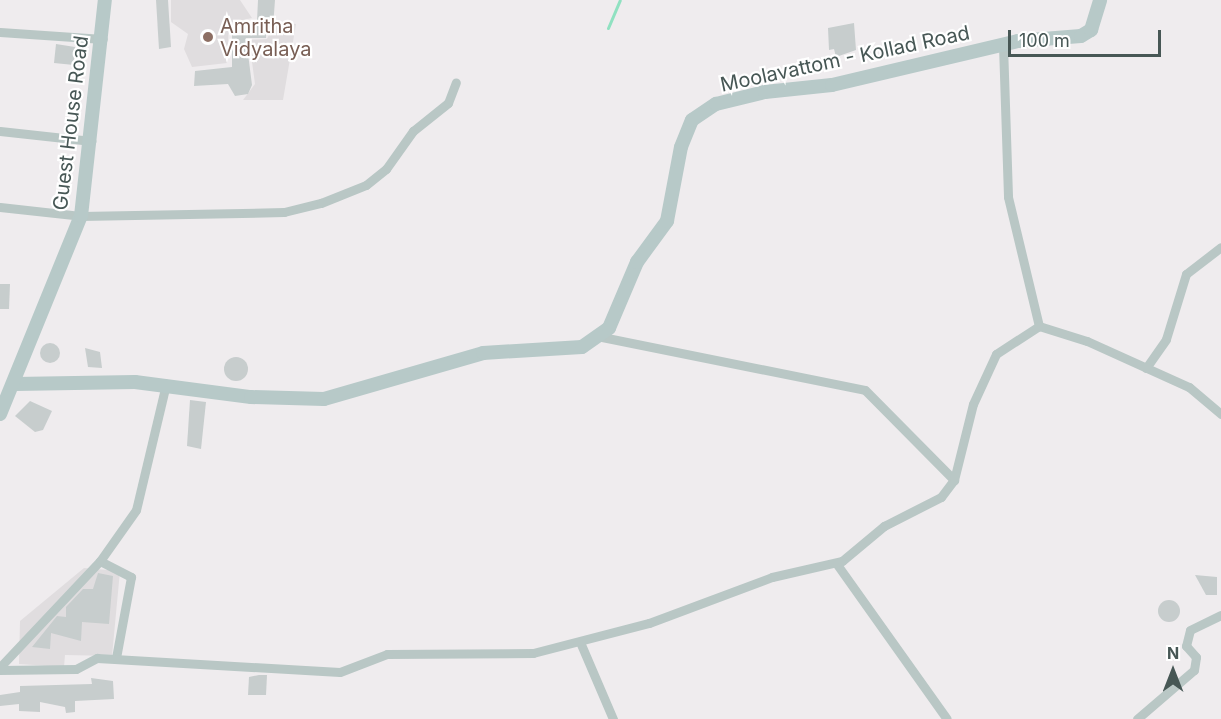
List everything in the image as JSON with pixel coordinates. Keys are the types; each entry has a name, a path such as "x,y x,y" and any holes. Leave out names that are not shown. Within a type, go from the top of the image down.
{"main road":[{"name":"Guest House Road","path":"0,414 15,384 81,216 103,39 105,0"},
{"name":"Moolavattom - Kollad Road","path":"15,384 166,384 251,397 324,399 483,353 582,347 609,328 637,262 667,222 681,147 692,120 716,104 765,92 832,85 1003,45 1081,36 1091,30 1100,0"}],"street":[{"path":"0,32 103,39"},
{"path":"1003,45 1008,197 1039,327"},
{"path":"0,207 81,216 284,212 321,204 366,185 386,169 413,131 448,103 456,82"},
{"path":"0,131 91,141"},
{"path":"1146,368 1166,339 1186,274 1221,247"},
{"path":"1039,327 1189,387 1221,414"},
{"path":"0,668 75,669 91,658 116,658 340,672 387,654 517,655 580,642 649,623 772,577 836,563 884,526 941,497 954,480 973,404 996,354 1039,327"},
{"path":"597,336 865,390 954,480"},
{"path":"0,668 100,561 136,510 166,384"},
{"path":"100,561 131,577 116,658"},
{"path":"836,563 947,719"},
{"path":"1137,719 1194,670 1196,657 1186,646 1190,630 1221,615"},
{"path":"580,642 613,719"}],"shaded area":[{"name":"Amritha Vidyalaya","path":"171,0 240,0 252,18 229,23 227,63 192,67 184,49 188,34 171,22"},
{"path":"275,22 296,24 283,100 243,100 255,84 249,40 267,39"},
{"path":"84,568 120,571 112,656 65,655 64,667 19,664 20,621"}],"building":[{"path":"156,0 168,0 171,47 159,49"},
{"path":"258,0 275,0 273,27 266,27 266,38 246,38 252,85 248,94 235,96 228,84 194,86 195,71 232,67 232,26 257,21"},
{"path":"854,23 856,50 836,57 834,49 829,50 828,28"},
{"path":"56,44 75,47 74,65 54,63"},
{"path":"0,284 10,284 9,309 0,309"},
{"path":"50,343 57,346 60,353 57,360 50,363 43,360 40,353 43,346"},
{"path":"85,348 100,352 102,368 88,367"},
{"path":"236,357 244,361 248,369 244,377 236,381 228,377 224,369 228,361"},
{"path":"190,400 206,402 201,449 187,446"},
{"path":"30,401 52,411 43,430 35,432 15,416"},
{"path":"98,573 113,576 109,624 82,622 81,641 51,633 50,649 32,647 57,616 66,617 66,607 83,589 93,589"},
{"path":"1195,575 1217,577 1217,595 1206,595"},
{"path":"1169,600 1177,603 1180,611 1177,619 1169,622 1161,619 1158,611 1161,603"},
{"path":"267,675 266,695 248,695 249,677"},
{"path":"91,678 113,681 114,699 75,701 75,712 66,713 65,707 40,702 40,712 19,711 19,704 0,706 0,695 20,692 20,686 92,684"}],"waterway":[{"path":"608,28 620,0"}],"place":[{"name":"Amritha Vidyalaya","path":"208,37"}]}
